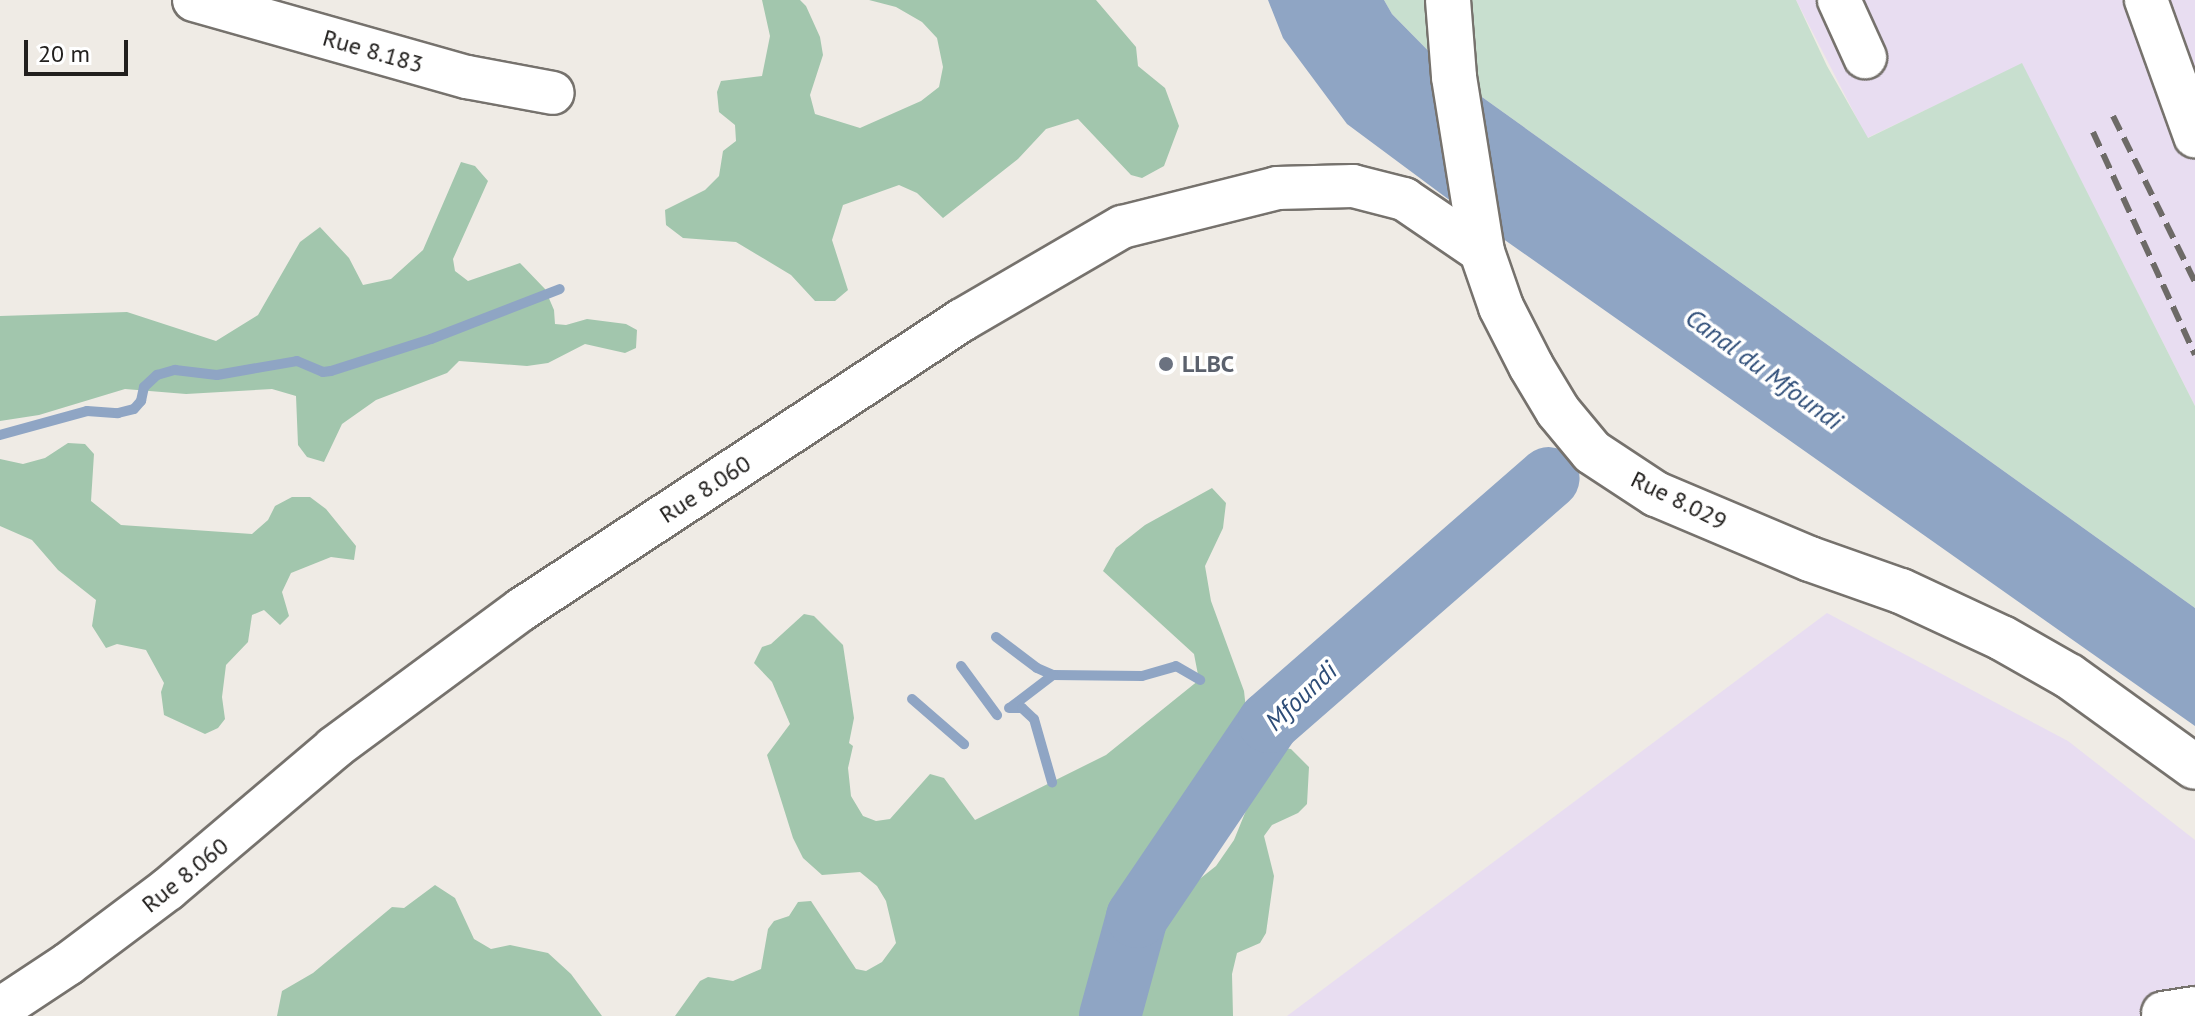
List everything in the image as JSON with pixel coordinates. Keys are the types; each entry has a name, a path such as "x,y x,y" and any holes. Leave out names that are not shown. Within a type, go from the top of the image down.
{"main road":[{"name":"Rue 8.029","path":"1448,0 1454,77 1479,236 1501,307 1558,411 1592,452 1656,494 1810,559 1901,591 2002,638 2069,676 2195,767"}],"street":[{"name":"Rue 8.183","path":"194,0 467,77 553,93"},
{"path":"1839,0 1865,57"},
{"path":"2146,0 2195,136"},
{"name":"Rue 8.060","path":"0,1009 68,964 168,889 334,748 522,609 962,320 1122,227 1277,188 1353,186 1404,199 1479,236"}],"shaded area":[{"path":"1796,0 2195,0 2195,406 2022,64 1867,138"},
{"path":"1827,613 2068,741 2195,840 2195,1016 1287,1016"}],"green space":[{"path":"762,0 800,0 806,6 820,37 823,55 810,95 815,114 860,128 921,101 939,87 943,67 937,38 922,22 896,7 869,0 1096,0 1136,47 1138,66 1165,88 1179,126 1164,166 1142,178 1131,175 1078,119 1046,129 1018,159 943,218 917,193 899,185 843,205 832,240 848,290 835,301 815,301 791,275 736,242 683,238 666,225 665,210 705,190 719,176 723,151 736,141 735,125 719,112 717,92 721,81 762,76 770,36"},
{"path":"1384,0 1796,0 1827,66 1868,138 2022,63 2195,406 2195,608 1454,77 1392,14"},
{"path":"461,162 475,166 488,181 453,259 455,271 468,281 520,263 545,289 554,310 555,324 566,325 587,319 626,324 637,330 636,348 625,353 585,344 548,363 527,366 459,361 447,373 376,400 342,424 324,462 307,457 298,445 296,396 272,389 186,394 125,389 39,415 0,421 0,316 127,312 216,341 258,315 300,242 320,227 349,258 363,285 391,279 423,250"},
{"path":"68,443 85,444 94,454 91,501 121,525 252,534 268,520 275,506 292,497 310,497 326,509 356,546 354,560 331,557 291,573 282,592 289,616 280,625 264,610 252,615 248,642 226,665 222,697 225,719 218,728 205,734 164,715 161,692 164,683 146,650 117,644 106,648 92,626 96,600 58,570 32,540 0,526 0,459 23,464 45,458"},
{"path":"1212,488 1226,503 1223,528 1205,566 1211,601 1244,691 1246,709 1196,829 1174,854 1149,867 1129,890 1110,949 1099,963 1093,1004 1087,1016 675,1016 700,981 708,977 733,981 761,969 768,929 774,921 789,916 798,902 811,901 856,969 866,971 882,962 896,943 886,901 877,886 860,872 822,875 803,858 793,838 767,755 790,724 772,682 754,663 762,647 771,644 804,614 814,616 843,645 854,718 848,768 851,796 863,816 876,821 890,819 930,774 944,778 975,820 1106,755 1199,680 1194,654 1103,571 1116,548 1145,525"},
{"path":"1284,748 1291,749 1309,767 1307,804 1298,813 1272,825 1264,836 1274,876 1266,933 1260,943 1237,953 1232,974 1233,1016 1140,1016 1161,914 1173,900 1216,866 1234,840 1267,759"},
{"path":"435,885 455,898 474,939 491,949 510,945 548,953 571,974 602,1016 277,1016 282,991 313,973 392,907 404,908"}],"water":[{"name":"Canal du Mfoundi","path":"1268,0 1384,0 1392,14 1454,77 2195,608 2195,726 1475,219 1347,124 1283,38"}],"waterway":[{"path":"0,435 87,411 118,413 134,409 141,401 144,387 157,375 175,370 217,375 297,361 323,372 331,371 431,339 560,289"},
{"name":"Mfoundi","path":"1110,1016 1137,917 1269,722 1549,478"},
{"path":"996,637 1037,668 1053,675 1142,676 1176,666 1200,680"},
{"path":"961,666 997,715"},
{"path":"1011,707 1053,675"},
{"path":"912,699 964,744"},
{"path":"1009,708 1022,708 1034,719 1052,782"}],"railway":[{"path":"2113,116 2195,282"},
{"path":"2093,132 2195,355"}],"place":[{"name":"LLBC","path":"1166,364"}]}
